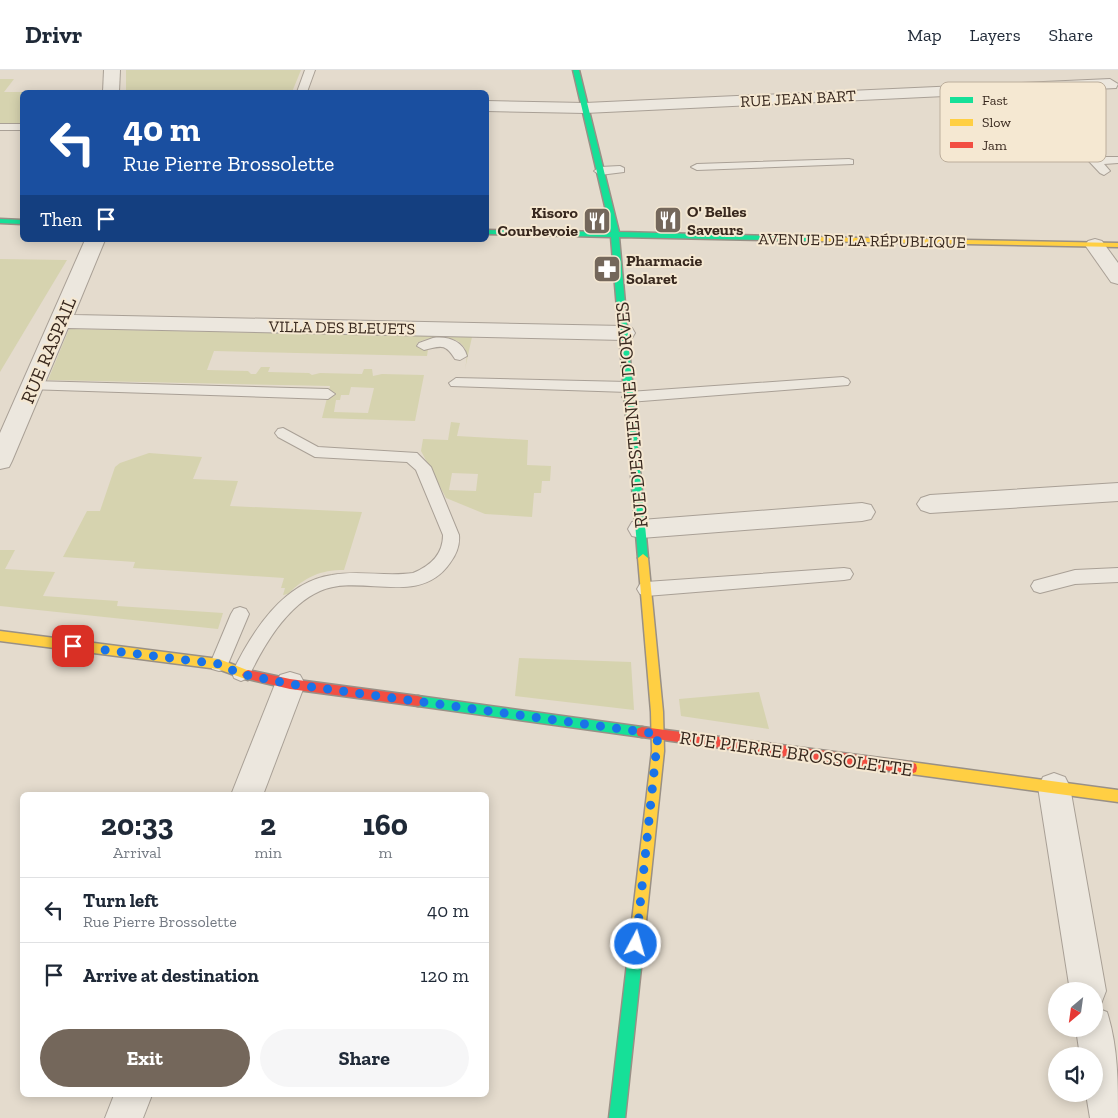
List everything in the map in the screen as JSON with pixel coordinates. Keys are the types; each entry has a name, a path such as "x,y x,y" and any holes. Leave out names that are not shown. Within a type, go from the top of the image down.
{"street":[{"path":"111,90 112,70"},
{"name":"RUE D'ESTIENNE D'ORVES","path":"576,70 616,234 658,734 617,1118"},
{"path":"1089,70 1114,87"},
{"name":"RUE JEAN BART","path":"489,106 585,108 940,94"},
{"path":"0,221 20,222"},
{"name":"AVENUE DE LA RÉPUBLIQUE","path":"489,232 1118,245"},
{"name":"RUE RASPAIL","path":"0,461 94,242"},
{"path":"1095,245 1118,278"},
{"name":"VILLA DES BLEUETS","path":"60,321 624,334"},
{"path":"930,504 1118,492"},
{"path":"641,530 862,512"},
{"name":"RUE PIERRE BROSSOLETTE","path":"0,636 219,664 241,674 290,684 1118,796"},
{"path":"249,792 290,684"},
{"path":"1054,788 1086,982"},
{"path":"1096,1038 1109,1118"},
{"path":"124,1118 132,1097"}],"lane":[{"path":"303,90 310,70"},
{"path":"0,127 20,127"},
{"path":"697,167 849,162"},
{"path":"1096,162 1104,171"},
{"path":"600,171 620,170"},
{"path":"424,346 436,342 444,342 458,349 460,356"},
{"path":"461,383 629,392 843,382"},
{"path":"32,386 328,394"},
{"path":"241,674 254,646 305,590 325,582 342,580 402,581 424,576 438,567 449,553 452,544 451,535 423,467 411,457 315,452 283,433"},
{"path":"646,589 844,574"},
{"path":"1040,586 1075,577 1118,575"},
{"path":"219,664 240,614"}],"shaded area":[{"path":"126,70 301,70 293,90 126,90"},
{"path":"0,79 14,79 4,92 20,92 20,124 0,124"},
{"path":"0,259 67,260 0,372"},
{"path":"69,329 472,337 465,369 465,349 456,340 442,337 417,343 428,349 427,356 214,351 207,370 248,371 251,374 256,374 261,367 270,367 268,372 309,373 312,375 320,373 362,374 364,369 372,369 373,376 382,374 424,375 415,421 322,418 330,386 48,380","holes":["351,387 374,388 368,413 334,412 336,400 340,400 341,395 349,395"]},
{"path":"451,422 460,423 457,436 528,440 527,465 551,466 550,481 542,481 541,493 534,493 532,517 485,514 446,498 421,451 423,439 448,440","holes":["452,473 478,474 476,491 449,490"]},
{"path":"149,453 202,457 193,479 238,481 230,506 362,512 344,570 320,573 307,579 288,594 283,595 285,588 281,588 284,578 133,568 135,562 63,557 87,511 100,511 115,467 120,463"},
{"path":"0,550 15,550 5,569 55,572 43,596 118,601 117,606 223,613 218,629 0,606"},
{"path":"519,658 631,662 634,710 515,696"},
{"path":"759,692 769,729 681,716 679,699"}],"traffic: fast":[{"path":"576,70 615,234 643,558"},
{"path":"0,221 20,222"},
{"path":"489,232 813,239"},
{"path":"418,701 642,732"},
{"path":"617,1118 639,921"}],"traffic: slow":[{"path":"813,239 1118,245"},
{"path":"639,921 658,751 657,712 643,558"},
{"path":"0,636 219,664 248,675"},
{"path":"911,768 1118,796"}],"traffic: jam":[{"path":"248,675 290,684 418,701"},
{"path":"642,732 911,768"}],"place":[{"name":"O' Belles Saveurs","path":"668,220"},
{"name":"Kisoro Courbevoie","path":"597,221"},
{"name":"Pharmacie Solaret","path":"607,269"}],"route":[{"path":"73,646 219,664 241,674 266,681 658,734 658,751 636,944"}]}
